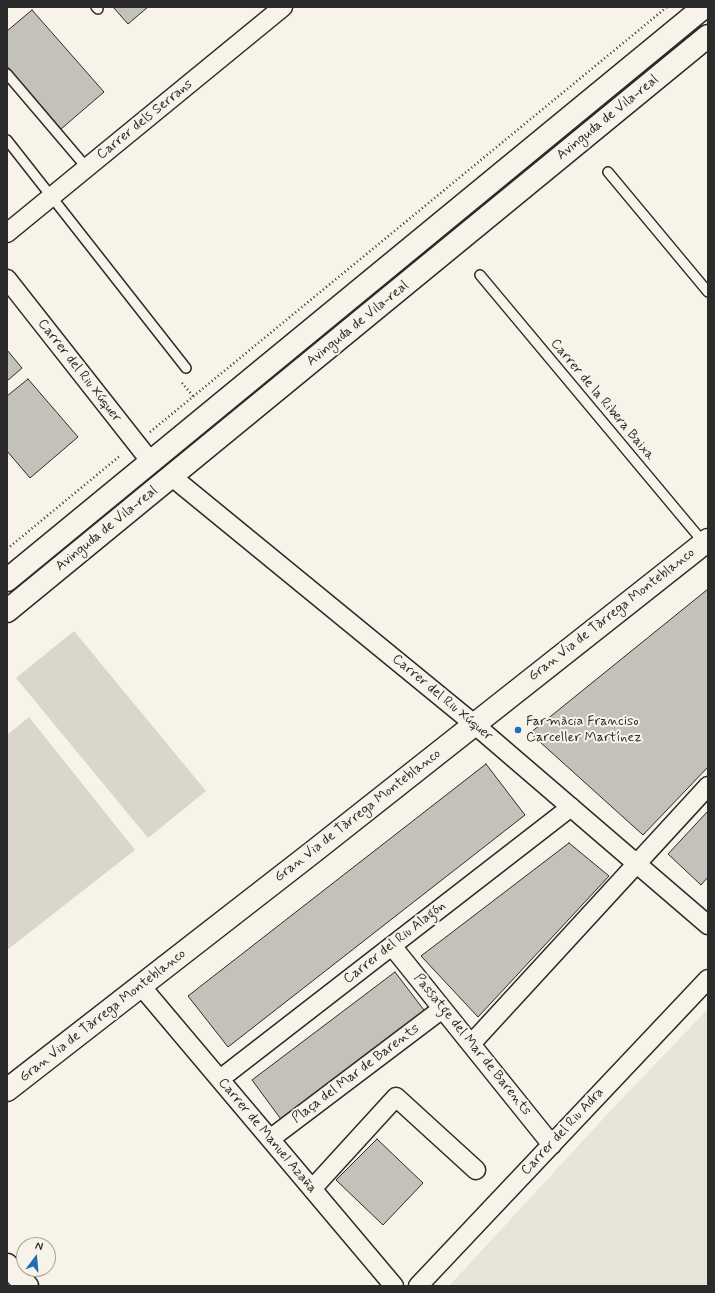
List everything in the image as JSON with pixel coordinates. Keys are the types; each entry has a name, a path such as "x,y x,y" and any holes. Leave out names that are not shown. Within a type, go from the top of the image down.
{"main road":[{"name":"Avinguda de Vila-real","path":"7,580 704,7"},
{"name":"Avinguda de Vila-real","path":"7,611 708,36"},
{"name":"Gran Via de Tàrrega Monteblanco","path":"7,1090 313,852 706,541"},
{"path":"7,1265 27,1286"}],"street":[{"name":"Carrer dels Serrans","path":"7,233 283,7"},
{"name":"Carrer del Riu Xúquer","path":"7,280 151,462"},
{"name":"Carrer del Riu Xúquer","path":"171,476 474,724 708,925"},
{"path":"471,1044 708,786"},
{"name":"Carrer del Riu Alagón","path":"220,1079 571,807"},
{"name":"Passatge del Mar de Barents","path":"392,946 552,1144"},
{"name":"Carrer del Riu Adra","path":"418,1286 708,978"},
{"name":"Carrer de Manuel Azaña","path":"141,986 394,1286"},
{"name":"Plaça del Mar de Barents","path":"270,1139 442,1009"},
{"path":"312,1188 396,1097 476,1170"}],"lane":[{"path":"7,74 87,168"},
{"path":"7,140 186,368"},
{"path":"608,172 708,292"},
{"name":"Carrer de la Ribera Baixa","path":"480,275 706,541"}],"path":[{"path":"7,549 667,7"}],"shaded area":[{"path":"74,631 206,791 148,838 16,678"},
{"path":"29,717 135,850 7,950 7,735"},
{"path":"708,1009 708,1286 449,1286 614,1107"}],"building":[{"path":"113,7 148,7 128,24"},
{"path":"32,10 104,92 61,129 7,66 7,31"},
{"path":"7,350 22,368 7,381"},
{"path":"28,379 78,437 30,478 7,451 7,396"},
{"path":"708,589 708,767 643,835 530,733"},
{"path":"486,764 525,815 228,1047 188,996"},
{"path":"708,811 708,877 701,885 668,854"},
{"path":"569,843 609,876 478,1017 421,956"},
{"path":"395,972 427,1014 283,1122 252,1080"},
{"path":"377,1139 423,1183 383,1225 336,1180"}],"place":[{"name":"Farmàcia Franciso Carceller Martínez","path":"518,730"}]}
